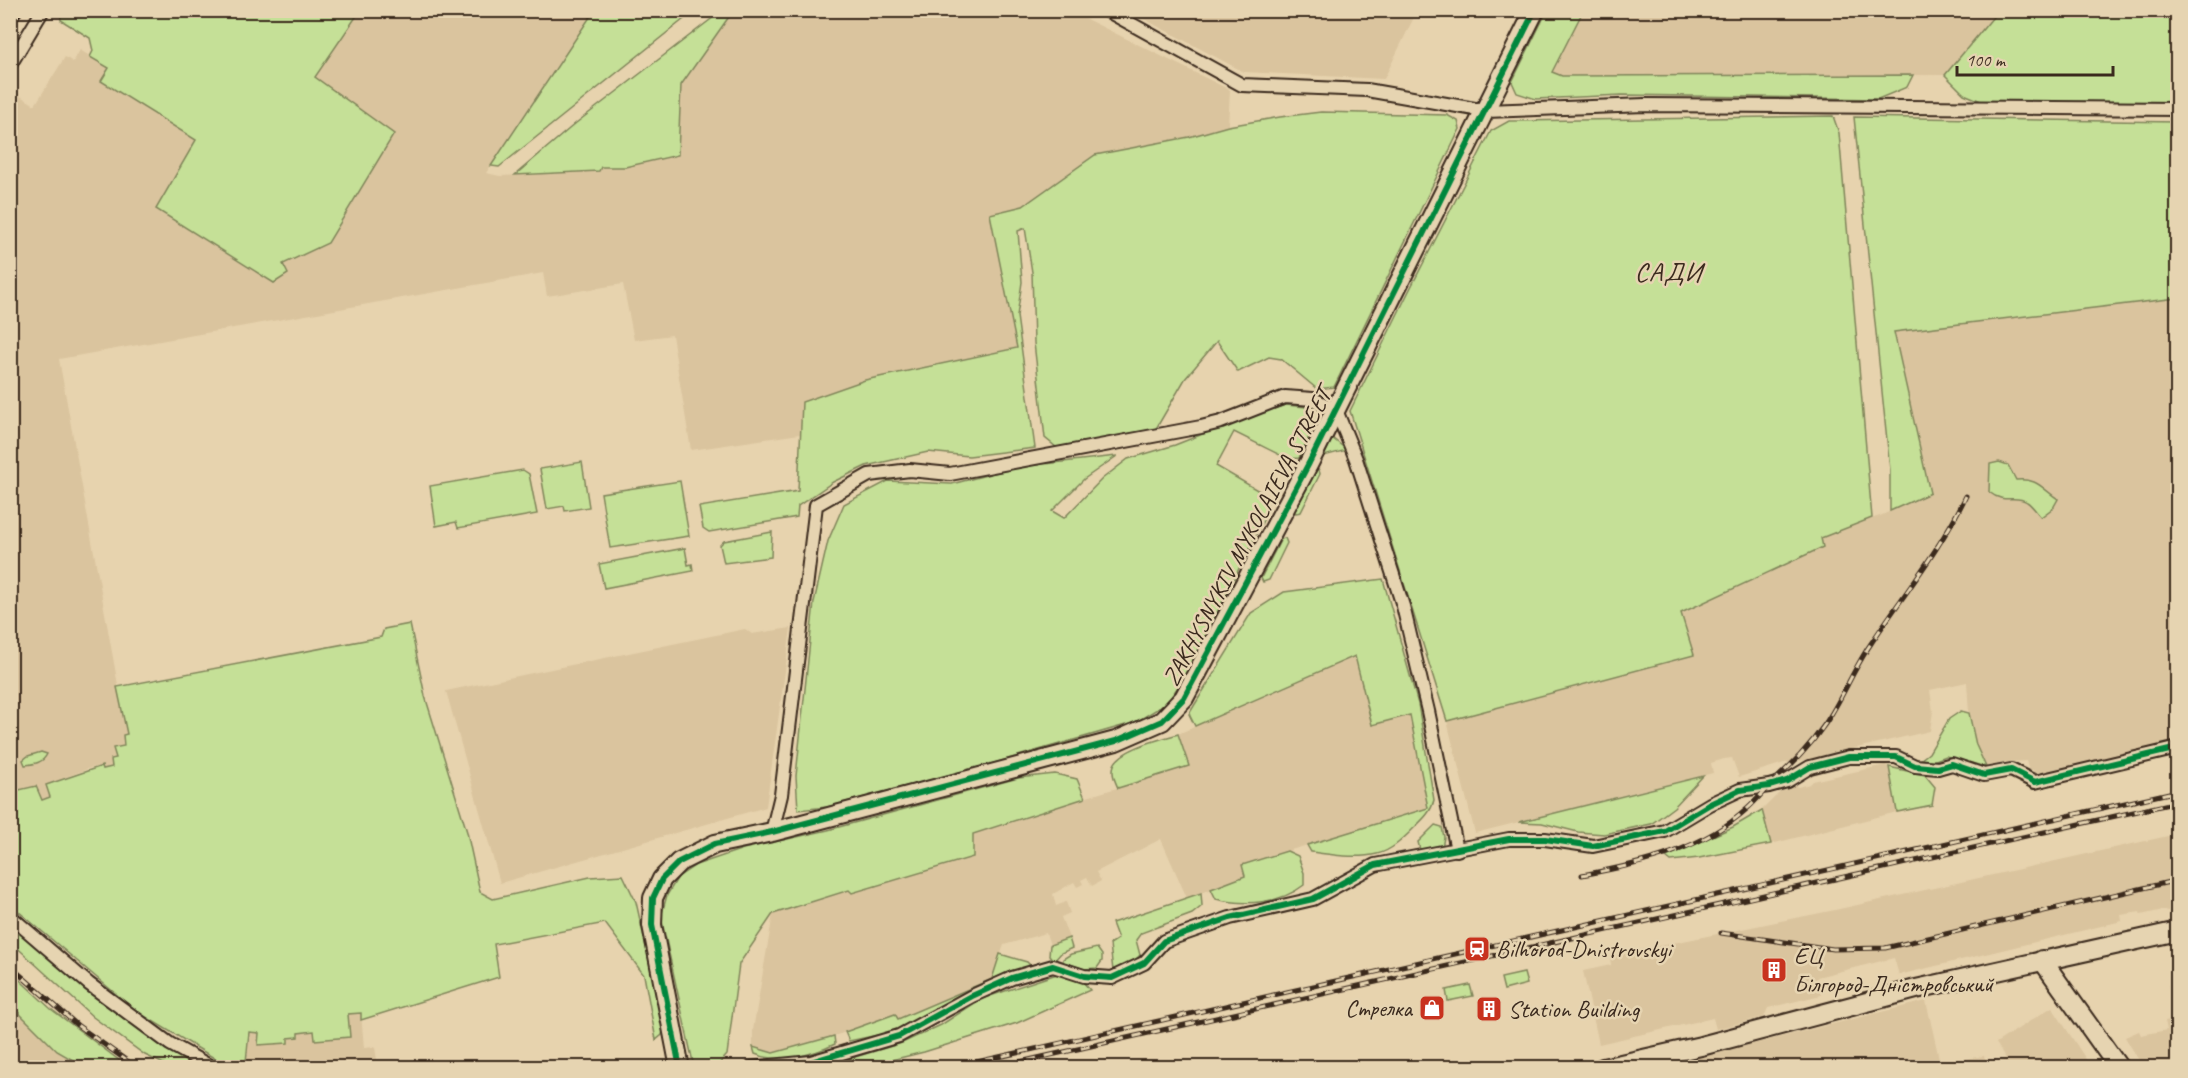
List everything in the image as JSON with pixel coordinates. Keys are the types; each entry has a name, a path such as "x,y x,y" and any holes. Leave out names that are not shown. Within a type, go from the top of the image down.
{"street":[{"path":"10,65 43,10"},
{"path":"1106,10 1242,85 1367,90 1486,111 1645,105 2178,109"},
{"name":"ZAKHYSNYKIV MYKOLAIEVA STREET","path":"680,1068 652,925 653,898 662,879 679,862 715,844 772,832 1116,741 1162,721 1184,698 1336,410 1535,10"},
{"path":"772,832 781,795 816,505 869,475 910,470 950,474 1201,427 1221,422 1285,397 1313,399 1336,410 1356,459 1403,606 1457,849"},
{"path":"751,1068 811,1062 899,1036 972,996 1012,978 1053,966 1084,976 1112,978 1144,963 1164,941 1230,918 1313,899 1375,865 1509,839 1545,839 1593,846 1665,831 1710,804 1740,790 1787,781 1810,767 1849,757 1896,757 1915,766 1938,768 1952,764 1984,775 2011,770 2035,782 2178,748"},
{"path":"10,916 89,984 170,1044 213,1068"},
{"path":"1603,1068 1701,1046 1916,988 2178,931"},
{"path":"2042,960 2119,1068"}],"shaded area":[{"path":"360,11 594,11 486,173 500,176 598,171 601,167 625,167 678,155 681,85 733,11 1070,11 1230,90 1228,126 1189,137 1095,155 1023,206 990,214 1017,348 865,380 802,402 800,434 691,450 672,335 634,340 623,284 547,296 543,273 59,359 127,735 125,746 116,758 113,767 103,770 101,766 90,768 46,785 50,797 41,800 11,792 11,92 35,105 65,57 73,62 80,50 109,68 101,81 196,140 168,187 283,264 328,243 394,134 314,77"},
{"path":"1129,11 1417,11 1384,79 1244,72"},
{"path":"1583,11 1998,11 1945,75 1562,76 1551,72"},
{"path":"2177,298 2177,740 2080,768 2035,778 2033,770 2029,771 2026,761 1986,767 1976,745 1969,713 1967,682 1930,690 1933,711 1930,731 1784,763 1739,777 1732,758 1724,759 1711,763 1713,773 1475,833 1447,721 1693,655 1681,614 1823,547 1820,538 1880,516 1930,493 1894,332"},
{"path":"791,628 766,807 500,883 446,691 745,629 752,634"},
{"path":"1356,656 1372,725 1410,715 1429,808 1242,865 1246,876 1187,898 1161,839 1096,872 1101,881 1092,886 1087,877 1081,880 1083,884 1077,887 1074,882 1053,894 1056,906 1066,902 1070,913 1061,917 1069,938 1050,945 1046,933 1004,945 992,979 897,1019 895,1014 840,1034 773,1053 753,1047 753,1030 773,914 850,890 973,857 973,834 1008,821 1189,766 1178,734"},
{"path":"1885,765 1889,767 1897,812 1771,844 1762,810 1781,791 1793,785 1798,787 1813,781"},
{"path":"2177,834 2177,913 2163,910 2141,915 2140,912 2121,915 2122,921 1899,975 1894,958 1817,977 1821,995 1768,1008 1764,1017 1716,1029 1713,1018 1599,1044 1583,971 1611,965 1610,956 1835,910"},
{"path":"2177,983 2177,1067 2143,1067 2125,1037 2139,1031 2141,1035 2167,1030 2165,1021 2175,1019 2168,985"},
{"path":"1926,1001 1940,1063 1984,1056 1988,1067 1658,1067"},
{"path":"10,1005 57,1051 85,1067 11,1067"},
{"path":"2052,1007 2091,1067 1988,1067 2006,1059 1996,1043"},
{"path":"361,1013 364,1048 375,1047 378,1067 230,1068 231,1060 249,1032 259,1033 258,1045 288,1042 288,1038 298,1033 314,1031 315,1039 349,1037 348,1014"}],"green space":[{"path":"723,10 733,11 681,85 678,155 625,167 601,167 599,171 515,175 576,123"},
{"path":"60,11 360,11 315,77 394,134 328,243 283,264 288,274 274,283 156,209 196,140 101,81 109,68 90,57 93,51 90,38 61,20"},
{"path":"594,11 694,11 499,167 491,166"},
{"path":"1547,11 1583,11 1552,72 1562,76 1913,75 1907,87 1878,99 1622,95 1536,99 1517,93 1512,82"},
{"path":"1998,11 2177,11 2177,103 1981,101 1964,94 1945,75"},
{"path":"1321,112 1447,115 1458,121 1460,129 1334,387 1317,389 1281,359 1269,357 1238,372 1217,341 1185,379 1150,439 1056,447 1045,438 1034,343 1032,272 1025,228 1018,231 1022,282 1017,316 1035,448 969,456 928,452 866,466 833,482 798,506 797,517 709,532 703,528 699,507 798,491 802,402 865,380 1017,348 990,214 1023,206 1095,155 1189,137 1228,126"},
{"path":"1833,116 1839,133 1872,518 1821,538 1823,547 1681,613 1694,655 1447,721 1350,411 1491,131 1509,121"},
{"path":"1854,117 2177,122 2177,298 1894,332 1930,493 1890,511 1890,470"},
{"path":"1286,405 1317,408 1319,415 1299,458 1288,459 1234,432 1216,466 1266,495 1268,510 1186,675 1167,703 1136,722 987,765 827,807 798,810 796,776 814,602 828,541 844,504 888,481 952,484 1017,467 1117,456 1084,479 1052,511 1064,518 1102,479 1128,459 1175,445 1243,418"},
{"path":"1332,438 1347,450 1324,456"},
{"path":"582,462 589,507 565,511 564,506 547,509 540,469"},
{"path":"1999,462 2008,465 2016,480 2034,482 2058,499 2053,508 2041,517 2031,505 2023,500 2000,498 1989,492 1990,464"},
{"path":"1315,469 1319,470 1320,474 1301,512 1293,512"},
{"path":"523,470 529,474 537,514 458,528 456,522 436,526 430,486"},
{"path":"680,481 689,536 610,548 601,493"},
{"path":"772,532 771,557 724,563 720,545 724,541"},
{"path":"1285,538 1287,543 1269,580 1263,582 1261,578 1281,539"},
{"path":"685,548 688,565 692,564 693,571 604,588 599,564"},
{"path":"1383,579 1418,704 1433,805 1405,837 1382,852 1353,856 1311,852 1307,845 1428,808 1410,715 1372,725 1355,656 1195,726 1189,714 1251,613 1284,592"},
{"path":"410,624 425,696 467,832 480,892 493,899 590,877 623,875 636,902 664,1028 662,1035 656,1040 644,975 605,923 494,944 499,977 361,1020 361,1013 348,1014 350,1037 315,1040 314,1031 298,1033 298,1037 288,1038 288,1043 258,1045 259,1033 249,1032 246,1062 231,1060 229,1067 136,1011 11,905 10,792 36,786 42,800 50,797 46,785 102,766 103,769 112,767 111,759 116,758 113,748 124,746 123,735 127,734 117,687 381,637 384,629"},
{"path":"1961,711 1969,713 1976,745 1986,767 1946,756 1933,761 1920,760 1929,753 1949,719"},
{"path":"1178,734 1189,766 1118,788 1113,771 1118,759 1133,749"},
{"path":"41,752 47,754 41,761 25,765 23,760"},
{"path":"1889,767 1925,775 1935,787 1932,805 1897,812"},
{"path":"1055,774 1077,779 1085,798 973,834 973,857 852,893 849,890 773,914 739,964 727,1055 719,1064 694,1067 661,917 667,895 678,877 696,865 743,849 828,830 1018,778"},
{"path":"1703,776 1674,807 1651,824 1604,834 1578,832 1542,823 1519,822"},
{"path":"1762,810 1771,844 1699,858 1671,861 1666,857 1733,827"},
{"path":"1435,825 1442,827 1444,837 1442,848 1420,850 1418,842"},
{"path":"1287,851 1298,856 1304,873 1304,885 1284,896 1262,902 1216,899 1211,889 1245,876 1242,865"},
{"path":"1201,893 1202,906 1192,914 1141,933 1136,940 1140,955 1128,966 1113,971 1110,944 1118,939 1112,923"},
{"path":"10,924 125,1019 200,1067 170,1067 145,1055 93,1017 11,942"},
{"path":"1069,938 1072,948 1061,953 1054,961 1049,955 1050,945"},
{"path":"1097,948 1102,955 1102,961 1097,968 1084,969 1063,962 1063,959 1071,954"},
{"path":"1000,954 1030,965 1026,969 897,1031 849,1041 845,1032 895,1014 898,1019 992,979"},
{"path":"10,971 51,1009 128,1067 85,1067 57,1051 11,1005"},
{"path":"1524,973 1527,984 1504,990 1501,978"},
{"path":"1057,974 1083,982 1090,990 1017,1023 924,1052 863,1067 818,1068 902,1043 941,1025 981,999"},
{"path":"1470,985 1473,996 1448,1001 1446,990"},
{"path":"834,1036 835,1044 795,1057 764,1057 755,1054 753,1047 773,1053"}],"railway":[{"path":"10,27 22,10"},
{"path":"1582,875 1649,860 1691,845 1711,835 1751,805 1799,756 1825,724 1864,655 1933,554 1966,496"},
{"path":"950,1068 2178,791"},
{"path":"993,1068 2178,802"},
{"path":"1721,933 1833,949 1885,948 2178,880"},
{"path":"10,966 77,1025 137,1068"}],"cycle path":[{"path":"680,1068 652,925 653,898 662,879 679,862 715,844 772,832 1116,741 1162,721 1184,698 1309,463 1535,10"},
{"path":"751,1068 811,1062 899,1036 972,996 1012,978 1053,966 1084,976 1112,978 1144,963 1164,941 1230,918 1313,899 1375,865 1509,839 1545,839 1593,846 1665,831 1710,804 1740,790 1787,781 1810,767 1849,757 1896,757 1915,766 1938,768 1952,764 1984,775 2011,770 2035,782 2178,748"}],"place":[{"name":"Bilhorod-Dnistrovskyi","path":"1477,949"},
{"name":"ЕЦ Білгород-Дністровський","path":"1774,970"},
{"name":"Стрелка","path":"1432,1008"},
{"name":"Station Building","path":"1489,1009"}],"district":[{"name":"САДИ","path":"1669,272"}]}
